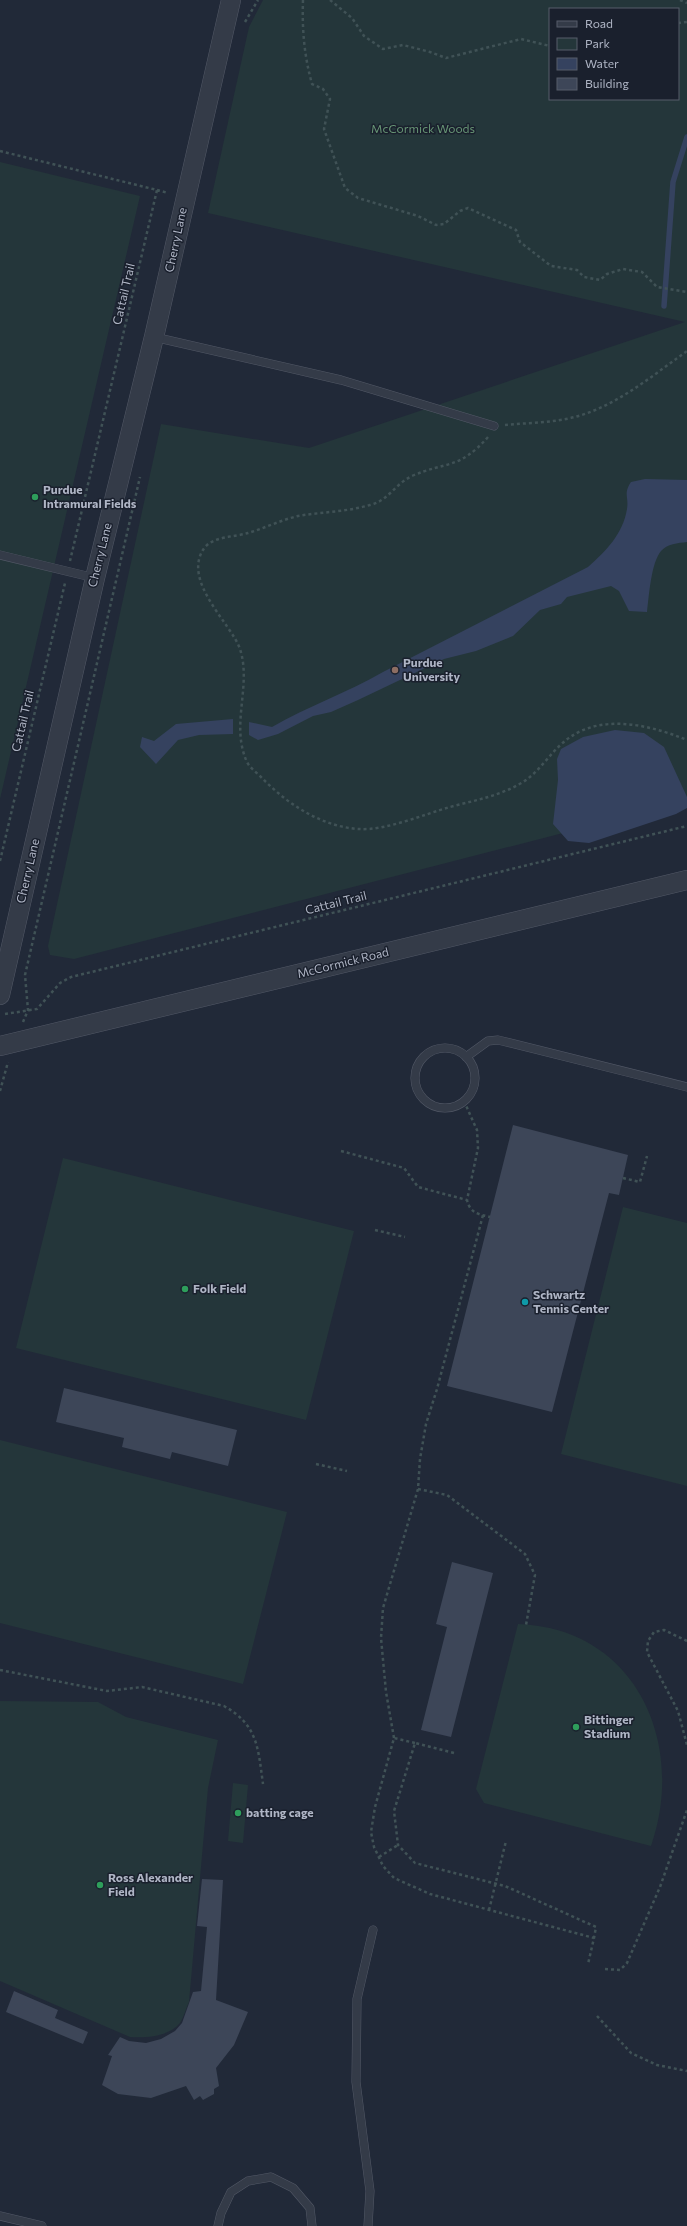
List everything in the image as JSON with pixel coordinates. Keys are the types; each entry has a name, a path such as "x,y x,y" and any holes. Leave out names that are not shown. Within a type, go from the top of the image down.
{"street":[{"name":"Cherry Lane","path":"0,995 94,578 154,337 231,0"},
{"name":"McCormick Road","path":"0,1046 687,880"}],"lane":[{"path":"154,337 341,380 494,426"},
{"path":"0,555 94,578"},
{"path":"466,1057 488,1041 498,1040 687,1087"},
{"path":"448,1049 458,1052 466,1057 475,1075 471,1094 464,1101 446,1108 428,1103 421,1096 415,1078 416,1070 422,1059 429,1053 448,1049"},
{"path":"368,2226 370,2191 356,2082 357,1999 373,1930"},
{"path":"218,2226 221,2213 231,2192 248,2181 271,2177 293,2188 310,2208 312,2226"},
{"path":"0,2216 42,2226"}],"path":[{"path":"243,26 258,0"},
{"path":"303,0 302,28 306,60 312,84 323,89 330,99 324,129 344,188 358,198 418,216 436,225 444,224 460,210 468,208 516,230 520,242 551,266 578,270 584,277 600,280 607,274 623,269 642,272 657,287 687,292"},
{"path":"330,0 352,18 364,36 383,49 403,45 446,58 521,39 549,46"},
{"path":"680,0 687,3"},
{"path":"0,151 174,194"},
{"name":"Cattail Trail","path":"71,558 157,190"},
{"path":"687,352 624,396 604,407 566,419 494,426 487,438 472,454 455,464 412,476 400,483 385,498 371,505 294,517 247,533 212,541 203,549 199,565 202,585 212,605 240,647 245,671 240,722 241,746 249,765 271,788 300,810 331,824 362,830 404,822 451,807 497,795 526,780 559,744 583,730 614,724 636,724 660,729 687,740"},
{"path":"28,1010 25,975 141,473"},
{"name":"Cattail Trail","path":"0,861 64,586"},
{"name":"Cattail Trail","path":"0,1014 37,1009 60,983 72,977 687,826"},
{"path":"464,1101 477,1130 478,1148 467,1200 468,1208 474,1213 490,1217"},
{"path":"341,1151 404,1168 418,1187 467,1200"},
{"path":"623,1178 640,1182 647,1156"},
{"path":"483,1216 437,1389 426,1424 420,1459 418,1489 383,1608 381,1638 386,1692 394,1738 375,1807 371,1832 374,1847 383,1866 394,1878 407,1885 430,1894 594,1938"},
{"path":"375,1230 405,1237"},
{"path":"316,1464 347,1471"},
{"path":"418,1489 447,1495 525,1554 535,1575 526,1625"},
{"path":"687,1642 664,1630 654,1632 648,1641 647,1652 678,1711 687,1745"},
{"path":"0,1670 107,1691 142,1687 224,1706 248,1724 258,1745 263,1784"},
{"path":"394,1738 454,1753"},
{"path":"415,1743 394,1812 398,1845 415,1862 506,1886 596,1927 588,1964"},
{"path":"605,1969 620,1970 627,1963 660,1887 687,1810"},
{"path":"489,1910 494,1883 506,1841"},
{"path":"380,1857 398,1845"},
{"path":"596,2016 631,2053 657,2065 687,2071"}],"green space":[{"name":"McCormick Woods","path":"263,0 687,0 687,801 74,959 50,955 48,946 161,424 309,448 685,322 208,213 249,27"},
{"name":"Purdue Intramural Fields","path":"0,162 140,196 0,799"},
{"name":"Folk Field","path":"63,1158 354,1231 306,1420 16,1348"},
{"path":"623,1207 687,1223 687,1486 561,1454"},
{"path":"0,1440 287,1512 243,1684 0,1623"},
{"name":"Bittinger Stadium","path":"518,1624 559,1630 593,1646 621,1669 642,1698 656,1731 662,1768 660,1807 651,1846 484,1803 476,1789"},
{"name":"Ross Alexander Field","path":"0,1701 98,1702 126,1717 218,1740 208,1788 189,2002 183,2018 175,2028 156,2036 130,2037 0,1981"},
{"name":"batting cage","path":"233,1783 248,1785 243,1843 228,1841"}],"water":[{"path":"645,479 687,480 687,542 673,544 666,547 658,556 651,580 647,612 629,611 619,591 611,586 567,597 561,604 540,610 513,636 476,651 444,659 331,712 313,716 278,734 258,740 249,735 249,722 272,727 299,712 369,680 588,567 601,555 618,534 625,518 627,509 627,490 631,482"},
{"path":"233,719 233,734 199,735 178,740 156,764 140,747 142,737 154,741 176,724"},
{"path":"615,730 644,733 664,747 687,797 687,808 676,814 589,843 568,841 553,824 558,780 557,759 561,749 583,737"}],"building":[{"name":"Schwartz Tennis Center","path":"513,1125 628,1155 619,1195 609,1193 552,1412 447,1386"},
{"path":"64,1388 237,1430 228,1466 172,1452 170,1459 122,1447 124,1438 56,1422"},
{"path":"452,1562 493,1573 451,1737 421,1730 447,1627 436,1624"},
{"path":"202,1879 223,1880 216,2000 248,2012 234,2045 216,2068 219,2086 214,2089 214,2094 203,2100 200,2096 194,2100 186,2086 151,2098 118,2094 102,2085 112,2056 108,2055 120,2037 129,2041 146,2043 161,2039 175,2031 182,2023 193,1992 201,1991 207,1927 197,1926"},
{"path":"14,1991 58,2010 55,2018 88,2032 83,2044 6,2012"}],"waterway":[{"path":"664,306 673,182 687,137"}],"place":[{"name":"Purdue Intramural Fields","path":"35,497"},
{"name":"Purdue University","path":"395,670"},
{"name":"Folk Field","path":"185,1289"},
{"name":"Schwartz Tennis Center","path":"525,1302"},
{"name":"Bittinger Stadium","path":"576,1727"},
{"name":"batting cage","path":"238,1813"},
{"name":"Ross Alexander Field","path":"100,1885"}]}
